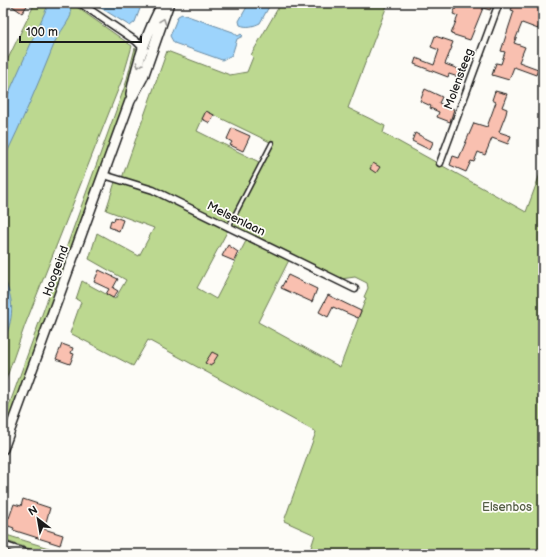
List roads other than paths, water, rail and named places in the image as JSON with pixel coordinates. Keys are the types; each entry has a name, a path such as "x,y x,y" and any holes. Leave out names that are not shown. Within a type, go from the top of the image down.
{"main road":[{"path":"148,51 155,19 163,3"},
{"path":"148,51 169,3"},
{"name":"Hoogeind","path":"3,449 104,175 130,101 134,80 148,51"}],"street":[{"path":"80,3 136,41 148,51"},
{"name":"Molensteeg","path":"440,163 499,3"},
{"name":"Melsenlaan","path":"104,175 153,190 355,289"},
{"path":"3,545 30,554"}],"lane":[{"path":"228,228 272,143"}],"water":[{"path":"49,3 60,3 68,6 71,15 55,42 17,132 3,161 3,106"},
{"path":"93,3 137,3 141,6 135,22 130,26"},
{"path":"249,3 271,3 260,23 250,26 240,25 239,21"},
{"path":"182,14 233,32 238,36 241,34 243,36 237,39 232,55 222,60 174,43 170,36 178,16"},
{"path":"3,279 10,294 12,310 7,333 3,341"}],"park label":[{"name":"Elsenbos","path":"507,507"}]}
